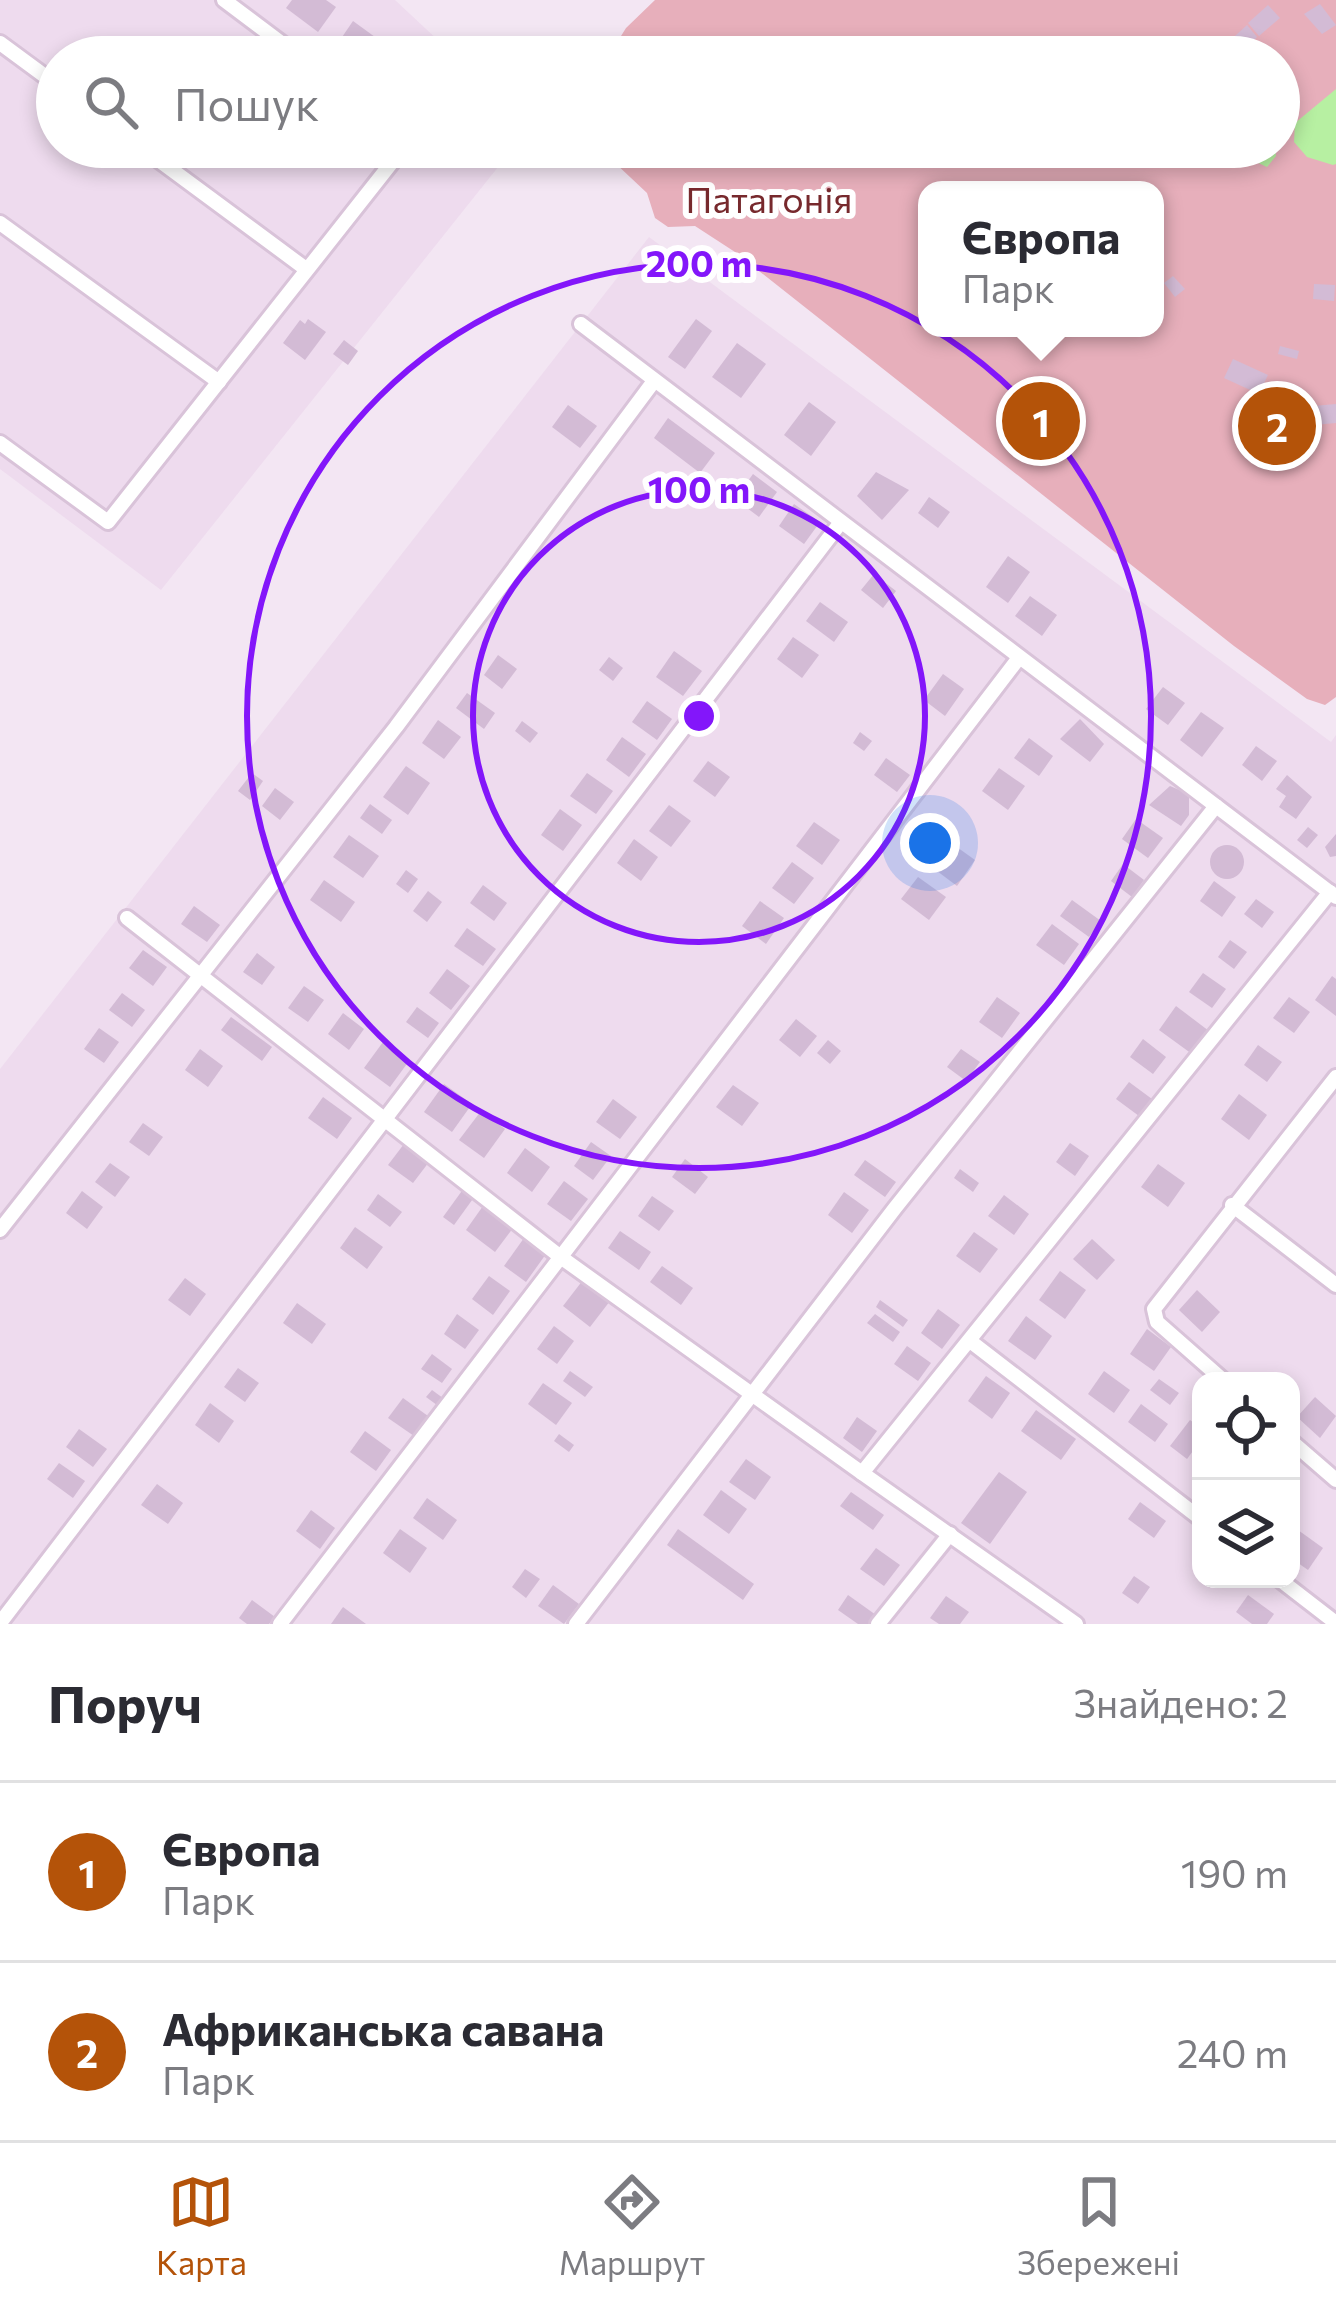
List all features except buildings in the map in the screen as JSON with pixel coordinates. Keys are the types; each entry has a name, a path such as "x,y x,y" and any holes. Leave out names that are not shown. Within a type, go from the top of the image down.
{"street":[{"path":"224,0 272,36"},
{"path":"0,43 36,70"},
{"path":"169,168 306,269"},
{"path":"0,443 109,522 387,168"},
{"path":"0,223 219,382"},
{"path":"581,324 1333,895 862,1473"},
{"path":"0,1230 396,727 654,381"},
{"path":"0,1623 841,522"},
{"path":"280,1624 1018,658"},
{"path":"576,1624 748,1396 1216,806"},
{"path":"127,918 562,1258 748,1396 1076,1624"},
{"path":"1214,1372 1157,1322 1154,1309 1336,1077"},
{"path":"1232,1205 1336,1286"},
{"path":"970,1341 1192,1512"},
{"path":"1300,1449 1336,1480"},
{"path":"878,1624 950,1534"},
{"path":"1291,1588 1336,1623"}],"shaded area":[{"path":"0,0 395,0 434,36 36,36 36,168 497,168 161,590 0,469"},
{"path":"1336,89 1336,164 1307,157 1300,149 1300,119"},
{"path":"649,237 1331,742 1336,735 1336,1624 0,1624 0,1069"}],"green space":[{"name":"Патагонія","path":"655,0 1336,0 1336,697 1325,705 1307,699 735,252 695,226 668,227 655,218 647,193 620,168 1300,168 1300,36 621,36"}],"place":[{"name":"Європа","path":"1041,421"},
{"name":"Африканська савана","path":"1277,426"}]}
